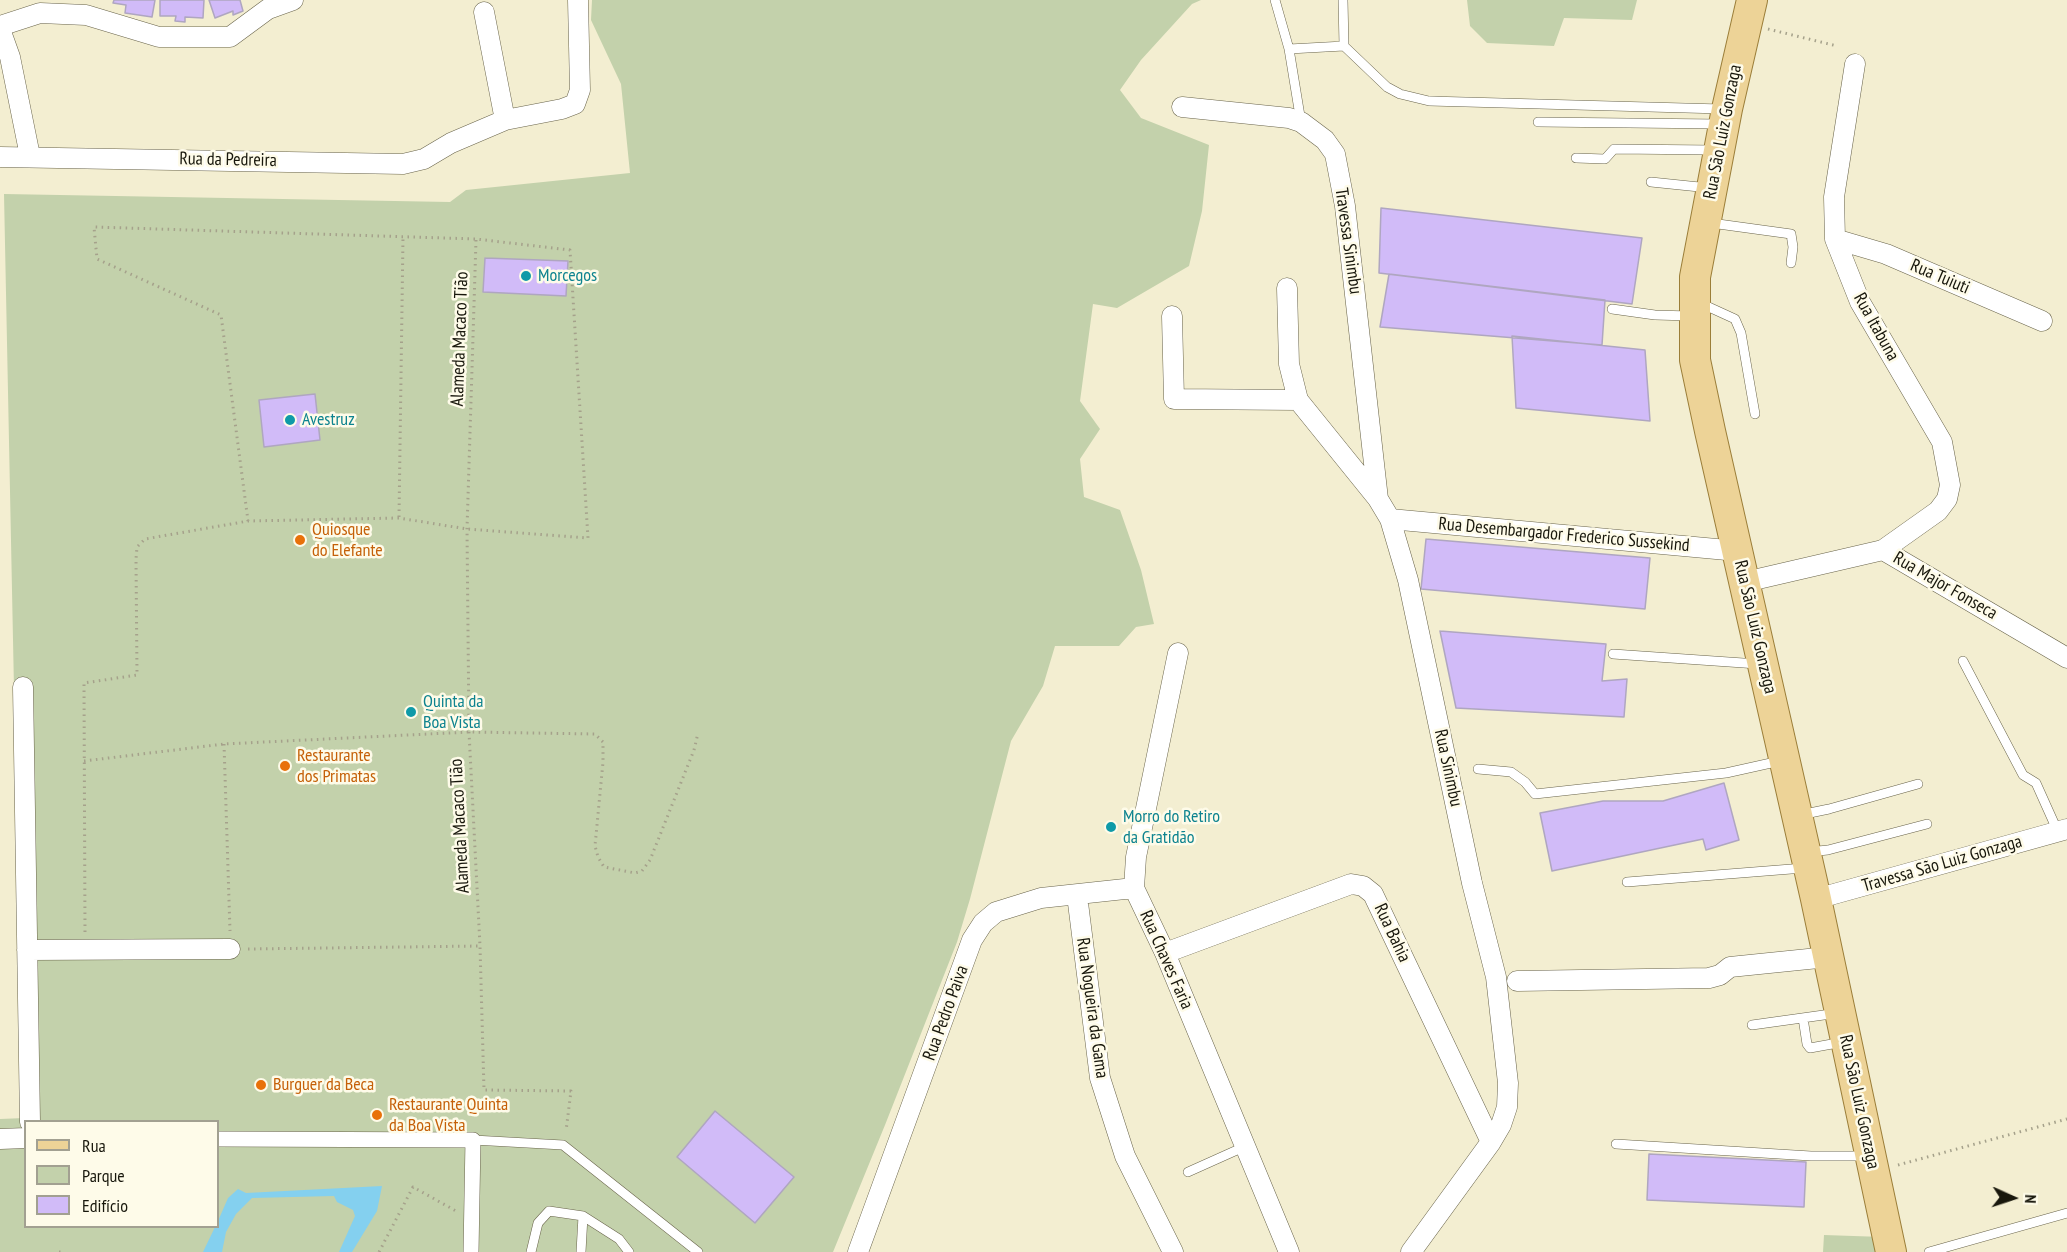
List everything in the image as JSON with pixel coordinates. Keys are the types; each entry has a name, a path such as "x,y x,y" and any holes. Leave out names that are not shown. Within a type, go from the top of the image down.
{"main road":[{"name":"Rua São Luiz Gonzaga","path":"1749,12 1695,277 1695,360 1808,860 1891,1252"}],"street":[{"path":"30,156 10,57 0,28 40,13 82,8 159,37 230,37 268,9 293,0"},
{"name":"Rua da Pedreira","path":"0,157 402,164 424,159 451,143 505,120 562,109 575,104 579,97 579,0"},
{"path":"484,12 505,120"},
{"name":"Rua Itabuna","path":"1855,64 1834,197 1835,239 1860,302 1942,442 1950,485 1947,499 1938,510 1883,550"},
{"path":"1182,107 1289,118 1301,122"},
{"name":"Travessa Sinimbu","path":"1301,122 1325,140 1335,154 1347,217 1378,499"},
{"name":"Rua Tuiuti","path":"1835,239 1886,254 2042,321"},
{"name":"Rua Sinimbu","path":"1287,288 1289,364 1298,400 1378,499 1390,519 1408,580 1472,883 1496,977 1508,1083 1507,1107 1501,1125 1491,1142 1411,1252"},
{"path":"1173,316 1174,399 1298,400"},
{"name":"Rua Desembargador Frederico Sussekind","path":"1390,519 1738,551"},
{"name":"Rua Major Fonseca","path":"1745,582 1883,550 2067,658"},
{"name":"Rua Chaves Faria","path":"1178,653 1136,857 1134,888 1165,953 1289,1252"},
{"path":"23,687 30,1120"},
{"name":"Travessa São Luiz Gonzaga","path":"1816,899 2062,830"},
{"name":"Rua Bahia","path":"1165,953 1351,884 1363,886 1373,894 1491,1142"},
{"name":"Rua Pedro Paiva","path":"858,1252 972,940 983,923 996,912 1041,898 1134,888"},
{"name":"Rua Nogueira da Gama","path":"1077,894 1100,1078 1125,1156 1173,1252"},
{"path":"27,950 230,949"},
{"path":"1517,981 1709,978 1720,975 1730,967 1828,957"},
{"path":"0,1138 24,1138"},
{"path":"219,1139 473,1140 471,1252"}],"lane":[{"path":"1275,0 1289,49 1301,122"},
{"path":"1343,0 1344,46 1387,87 1400,94 1429,101 1724,128"},
{"path":"1289,49 1344,46"},
{"path":"1538,123 1724,128"},
{"path":"1576,158 1605,159 1614,149 1724,128"},
{"path":"1651,182 1712,188"},
{"path":"1705,222 1791,234 1793,247 1791,262"},
{"path":"1612,309 1654,315 1695,308 1735,319 1741,333 1755,414"},
{"path":"1613,654 1763,664"},
{"path":"1963,661 2024,776 2036,783 2062,830"},
{"path":"1478,769 1511,772 1525,782 1535,794 1726,773 1785,760"},
{"path":"1797,815 1828,809 1918,784"},
{"path":"1627,882 1808,860 1828,850 1927,824"},
{"path":"1752,1024 1803,1018 1843,1027"},
{"path":"1803,1018 1807,1044 1810,1047 1843,1027"},
{"path":"473,1140 563,1145 698,1252"},
{"path":"1616,1144 1811,1156 1872,1163"},
{"path":"1188,1172 1246,1146"},
{"path":"531,1252 538,1222 549,1211 583,1216 619,1239 629,1252"},
{"path":"1929,1252 2067,1213"},
{"path":"582,1252 583,1216"},
{"path":"619,1239 619,1252"}],"path":[{"path":"1749,12 1837,46"},
{"path":"85,951 84,683 137,675 137,547 145,539 248,521 399,518 467,529 588,538 570,250 476,239 94,227 97,259 221,315 248,521"},
{"path":"399,518 403,237"},
{"name":"Alameda Macaco Tião","path":"476,239 467,529 469,732 480,946 484,1090 571,1091 569,1122 563,1145"},
{"path":"84,761 224,744 469,732 595,734 603,742 595,846 598,857 604,867 635,873 642,872 650,860 694,750 698,733"},
{"path":"224,744 230,949 480,946"},
{"path":"1872,1163 2067,1119"},
{"path":"379,1252 413,1187 471,1220"}],"green space":[{"name":"Quinta da Boa Vista","path":"592,0 1201,0 1192,4 1141,60 1120,90 1141,118 1209,145 1202,211 1189,266 1117,308 1093,304 1080,401 1100,429 1080,459 1084,497 1120,510 1141,570 1154,624 1136,627 1119,646 1055,646 1043,686 1011,741 957,942 833,1252 0,1252 0,1119 25,1118 4,194 450,202 466,190 630,173 621,84 591,20"},
{"path":"1467,0 1637,0 1632,20 1564,18 1554,46 1487,43 1470,26"},
{"path":"1824,1235 1883,1237 1882,1252 1823,1252"}],"water":[{"path":"382,1186 377,1211 352,1252 339,1252 355,1216 353,1210 337,1202 334,1196 252,1198 236,1214 226,1232 222,1252 203,1252 215,1228 219,1228 219,1219 228,1198 238,1189 246,1193"}],"building":[{"path":"114,0 155,0 152,17 125,13 126,5 113,3"},
{"path":"160,0 204,0 203,18 185,17 185,22 175,21 176,16 160,16"},
{"path":"209,0 240,0 243,11 233,15 233,11 215,18"},
{"path":"1381,208 1642,238 1632,304 1379,273"},
{"name":"Morcegos","path":"485,258 568,261 566,296 483,292"},
{"path":"1389,274 1605,300 1602,345 1380,327"},
{"path":"1512,336 1645,350 1650,421 1516,408"},
{"name":"Avestruz","path":"315,394 320,440 264,447 259,400"},
{"path":"1426,539 1650,558 1645,609 1421,589"},
{"path":"1440,631 1606,644 1602,681 1627,679 1624,717 1456,708"},
{"path":"1724,783 1739,840 1706,850 1703,839 1552,871 1540,813 1603,801 1663,801"},
{"path":"715,1111 794,1177 755,1223 677,1157"},
{"path":"1649,1154 1806,1162 1804,1207 1647,1200"}],"place":[{"name":"Morcegos","path":"526,276"},
{"name":"Avestruz","path":"290,420"},
{"name":"Quiosque do Elefante","path":"300,540"},
{"name":"Quinta da Boa Vista","path":"411,712"},
{"name":"Restaurante dos Primatas","path":"285,766"},
{"name":"Morro do Retiro da Gratidão","path":"1111,827"},
{"name":"Burguer da Beca","path":"261,1085"},
{"name":"Restaurante Quinta da Boa Vista","path":"377,1115"}]}
